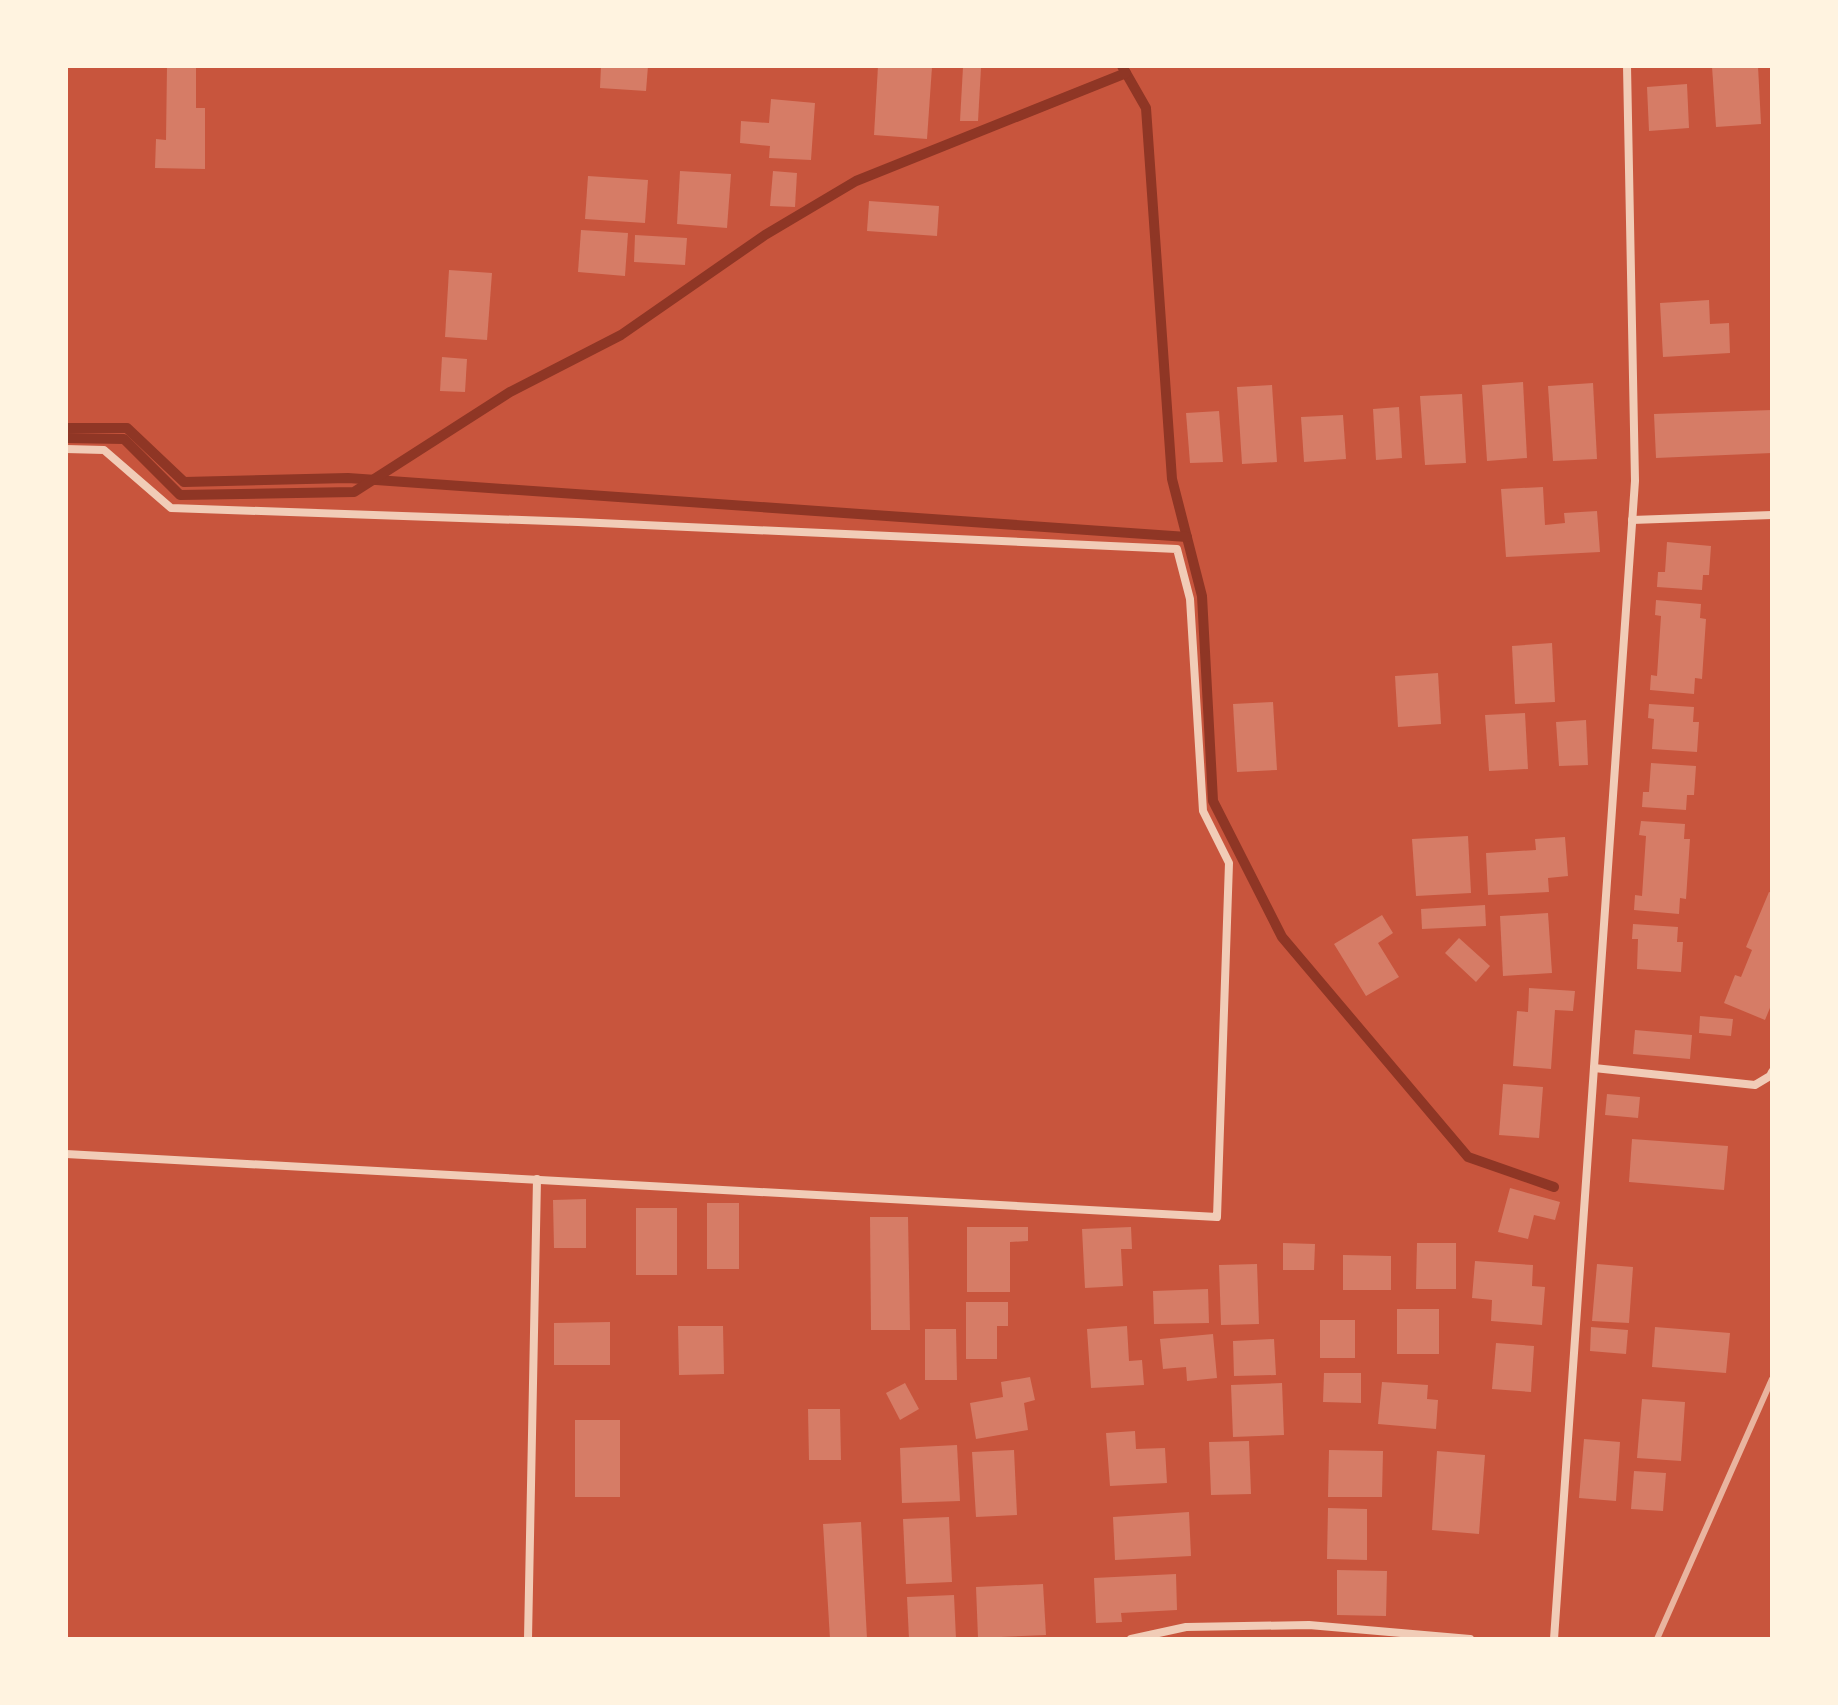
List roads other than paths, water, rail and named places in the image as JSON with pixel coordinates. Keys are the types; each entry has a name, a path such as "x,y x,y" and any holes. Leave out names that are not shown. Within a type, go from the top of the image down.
{"street":[{"path":"1554,1639 1635,481 1627,66"},
{"path":"66,449 104,450 171,508 1177,549 1190,599 1203,811 1229,863 1217,1217 66,1154"},
{"path":"1632,520 1772,515"},
{"path":"1594,1068 1755,1085 1772,1072"},
{"path":"528,1639 537,1179"},
{"path":"1131,1639 1186,1627 1309,1625 1470,1639"}],"waterway":[{"path":"1122,66 1146,108 1172,479 1202,596 1213,801 1282,937 1468,1157 1554,1187"},
{"path":"66,438 124,439 180,495 354,492 510,392 621,335 765,235 856,181 1126,73"},
{"path":"66,428 127,428 184,482 348,478 1187,537"}],"railway":[{"path":"1657,1639 1772,1379"}]}
